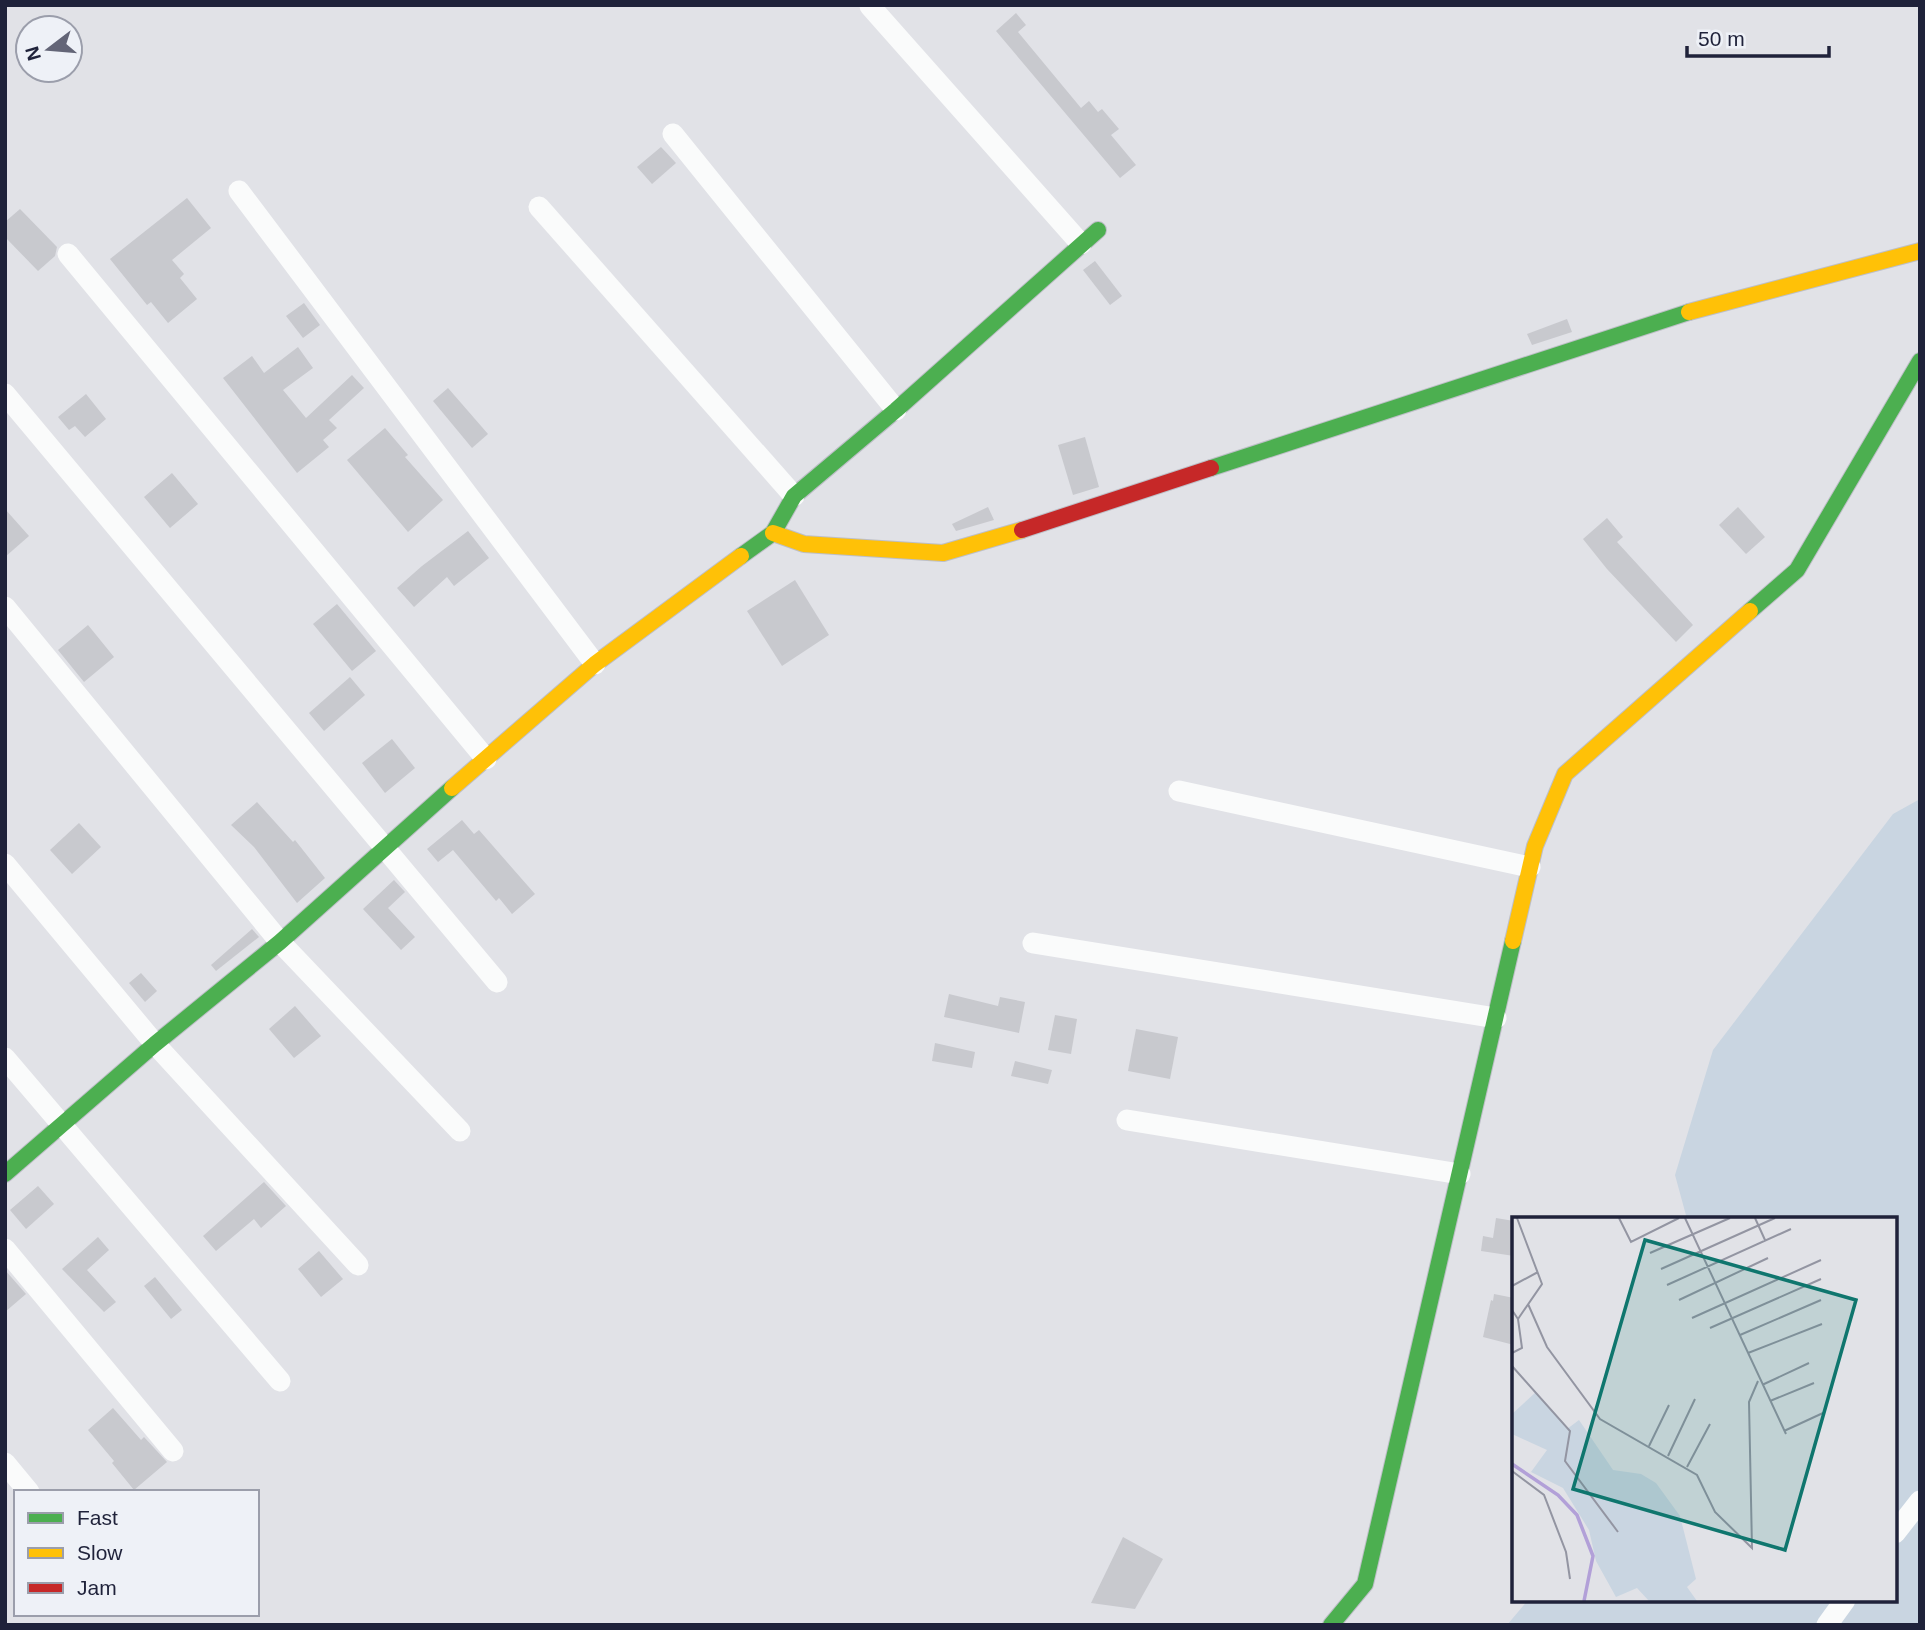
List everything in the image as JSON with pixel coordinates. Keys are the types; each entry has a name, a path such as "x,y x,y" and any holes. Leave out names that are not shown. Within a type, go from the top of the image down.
{"street":[{"path":"870,6 1081,244"},
{"path":"673,134 895,410"},
{"path":"239,191 595,664"},
{"path":"539,207 794,496"},
{"path":"5,1174 155,1044 280,942 384,847 595,664 773,533 794,496 1098,230"},
{"path":"773,533 804,544 943,553 1042,524 1686,313 1920,251"},
{"path":"68,254 486,758"},
{"path":"1331,1625 1365,1584 1535,846 1565,774 1797,570 1920,361"},
{"path":"5,394 497,982"},
{"path":"5,607 280,942 460,1131"},
{"path":"1179,791 1531,867"},
{"path":"5,864 155,1044 358,1265"},
{"path":"1033,943 1496,1018"},
{"path":"5,1058 280,1381"},
{"path":"1128,1120 1460,1174"},
{"path":"5,1249 173,1451"},
{"path":"5,1463 27,1490"},
{"path":"1897,1530 1920,1501"},
{"path":"1828,1625 1844,1602"}],"shaded area":[{"path":"1920,799 1920,1625 1507,1625 1526,1602 1897,1602 1897,1217 1686,1217 1675,1175 1713,1050 1893,814"}],"building":[{"path":"1016,13 1026,25 1018,32 1081,108 1089,101 1098,112 1102,109 1119,129 1111,135 1136,165 1120,178 996,31"},
{"path":"661,147 676,163 652,184 637,167"},
{"path":"187,198 211,228 172,260 184,274 180,278 197,299 168,323 151,302 147,305 110,259"},
{"path":"20,209 57,247 55,256 38,271 5,237 5,222"},
{"path":"1095,261 1122,296 1110,305 1083,270"},
{"path":"304,303 320,325 303,338 286,316"},
{"path":"1567,319 1572,332 1532,345 1527,334"},
{"path":"298,347 313,368 283,390 306,418 352,375 364,388 329,420 337,428 323,440 329,447 297,473 223,378 252,356 264,373"},
{"path":"448,388 488,434 472,448 433,401"},
{"path":"86,394 106,419 85,437 75,426 69,430 58,417"},
{"path":"385,428 408,455 405,457 443,500 408,532 347,460"},
{"path":"1085,437 1099,487 1073,495 1058,445"},
{"path":"172,473 198,504 170,528 144,497"},
{"path":"988,507 994,520 956,531 952,524"},
{"path":"1738,507 1765,537 1746,554 1719,525"},
{"path":"5,509 29,536 5,557"},
{"path":"1607,518 1623,537 1617,542 1693,625 1676,642 1607,569 1583,539"},
{"path":"468,531 489,558 454,586 447,577 414,607 397,588"},
{"path":"795,580 829,635 782,666 747,611"},
{"path":"337,604 376,651 352,671 313,624"},
{"path":"88,625 114,657 84,682 58,650"},
{"path":"350,677 365,695 324,731 309,713"},
{"path":"392,739 415,768 385,793 362,763"},
{"path":"257,802 293,842 295,840 325,878 297,903 254,847 231,825"},
{"path":"462,820 474,834 479,830 535,894 512,914 499,898 496,901 453,850 438,862 427,849"},
{"path":"79,823 101,847 72,874 50,850"},
{"path":"394,880 405,892 388,908 415,937 401,950 363,909"},
{"path":"252,929 259,937 216,971 211,965"},
{"path":"141,973 157,991 145,1002 129,983"},
{"path":"949,994 998,1006 1000,997 1025,1002 1019,1033 944,1017"},
{"path":"295,1006 321,1036 294,1058 269,1029"},
{"path":"1055,1015 1077,1019 1071,1054 1048,1050"},
{"path":"1136,1029 1178,1037 1170,1079 1128,1071"},
{"path":"935,1043 975,1052 972,1068 932,1061"},
{"path":"1015,1061 1052,1070 1048,1084 1011,1076"},
{"path":"264,1182 286,1206 261,1228 254,1219 216,1251 203,1236"},
{"path":"38,1186 54,1204 26,1229 10,1210"},
{"path":"1496,1218 1512,1221 1512,1256 1481,1251 1483,1236 1493,1238"},
{"path":"98,1237 109,1250 87,1270 116,1302 104,1312 62,1269"},
{"path":"319,1251 343,1279 321,1297 298,1269"},
{"path":"5,1270 26,1294 5,1312"},
{"path":"155,1277 182,1310 171,1319 144,1286"},
{"path":"1494,1294 1512,1298 1512,1344 1483,1337 1491,1300 1493,1301"},
{"path":"113,1408 141,1440 144,1437 167,1462 134,1490 88,1430"},
{"path":"1123,1537 1163,1559 1135,1609 1091,1603"}],"traffic: fast":[{"path":"741,556 773,533 794,496 896,410 1098,230"},
{"path":"1211,468 1689,312"},
{"path":"1750,611 1797,570 1920,361"},
{"path":"5,1174 155,1044 280,942 452,788"},
{"path":"1331,1625 1365,1584 1513,941"}],"traffic: slow":[{"path":"1689,312 1920,251"},
{"path":"773,533 804,544 943,553 1022,530"},
{"path":"452,788 595,664 741,556"},
{"path":"1513,941 1535,846 1565,774 1750,611"}],"traffic: jam":[{"path":"1022,530 1211,468"}]}
